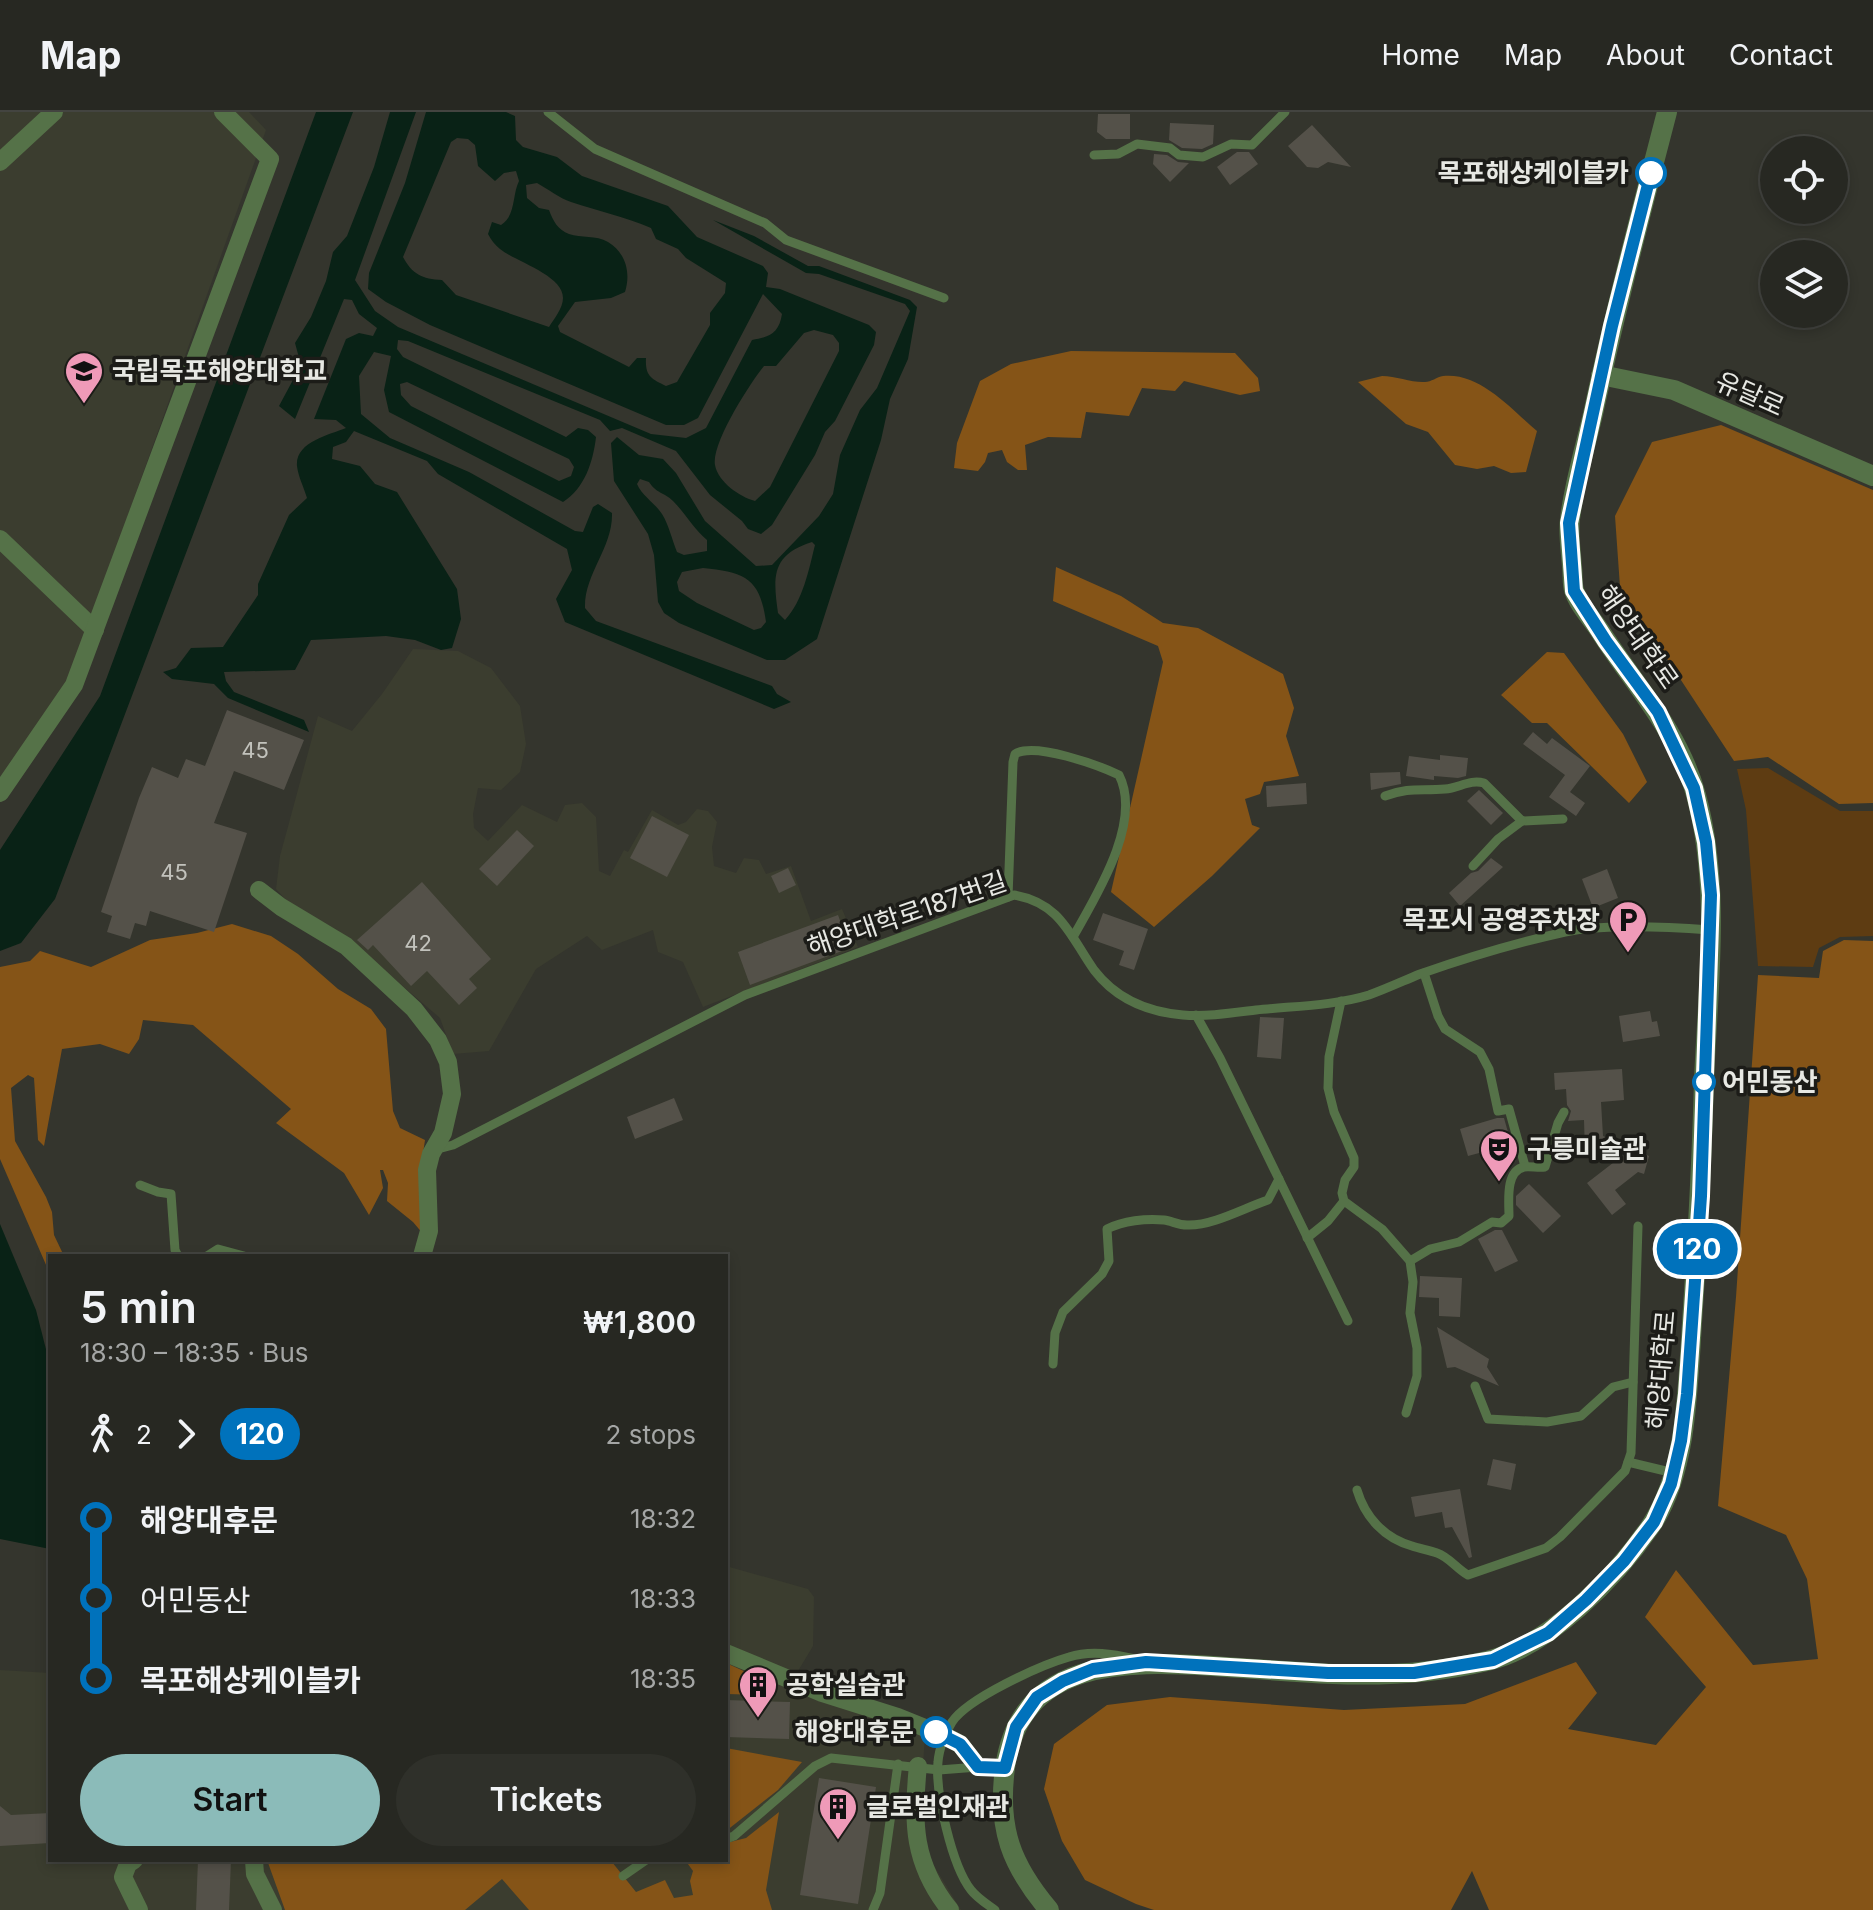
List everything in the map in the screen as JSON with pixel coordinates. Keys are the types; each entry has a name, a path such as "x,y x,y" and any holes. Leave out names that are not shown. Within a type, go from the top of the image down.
{"street":[{"path":"0,162 54,112"},
{"path":"0,793 74,685 270,159 223,112"},
{"name":"해양대학로","path":"1049,1910 1027,1883 1013,1858 1002,1807 1005,1768 1016,1727 1037,1697 1063,1681 1093,1669 1146,1662 1342,1674 1414,1673 1493,1660 1548,1633 1624,1561 1654,1522 1674,1473 1687,1394 1699,1226 1711,895 1706,842 1694,788 1658,712 1574,591 1569,523 1601,375 1667,112"},
{"name":"유달로","path":"1601,375 1674,390 1873,476"},
{"path":"0,539 95,630"},
{"path":"259,890 346,946 414,1009 438,1040 448,1062 452,1094 443,1133 427,1170 429,1231 423,1254"},
{"path":"728,1654 822,1693 898,1717 945,1736 960,1744 978,1767"},
{"path":"918,1766 915,1828 920,1855 942,1907"},
{"path":"131,1862 123,1877 139,1910"},
{"path":"254,1862 255,1874 273,1910"}],"lane":[{"path":"548,112 595,149 765,223 786,240 944,298"},
{"path":"1094,155 1118,154 1137,144 1170,148 1179,155 1203,157 1231,144 1252,145 1285,112"},
{"path":"1008,897 1015,754 1030,749 1100,765 1119,775 1127,799 1111,869 1073,937"},
{"path":"1385,796 1406,789 1449,789 1477,781 1484,783 1522,821"},
{"path":"1473,866 1498,839 1522,821 1563,819"},
{"name":"해양대학로187번길","path":"434,1150 453,1145 745,995 1014,895 1042,902 1052,910 1094,970 1123,997 1160,1013 1196,1015 1341,1001 1369,995 1424,973 1568,932 1671,927 1710,930"},
{"path":"1424,973 1445,1029 1480,1052 1498,1111 1509,1109 1525,1166"},
{"path":"1341,1001 1329,1057 1328,1088 1334,1112 1354,1158 1354,1167 1345,1180 1342,1193 1344,1201 1382,1229 1410,1261 1413,1282 1410,1313 1417,1348 1417,1376 1406,1413"},
{"path":"1196,1015 1348,1321"},
{"path":"1525,1166 1534,1169 1545,1167 1564,1112"},
{"path":"1410,1261 1430,1249 1459,1242 1492,1222 1501,1223 1509,1216 1509,1185 1517,1171 1525,1166"},
{"path":"1053,1364 1055,1333 1063,1312 1102,1274 1109,1261 1107,1229 1144,1220 1163,1220 1187,1226 1203,1223 1268,1200 1279,1179"},
{"path":"140,1185 171,1194 177,1254"},
{"path":"1307,1238 1328,1221 1344,1201"},
{"path":"1357,1490 1364,1511 1385,1532 1409,1546 1441,1554 1468,1575 1546,1548 1560,1537 1625,1471 1631,1453 1638,1226"},
{"path":"210,1254 218,1249 237,1254"},
{"path":"1475,1386 1488,1419 1547,1422 1581,1416 1613,1387 1633,1382"},
{"path":"1628,1462 1674,1473"},
{"path":"995,1910 971,1890 953,1851 940,1799 939,1770 945,1736 954,1719 995,1689 1070,1656 1108,1652 1146,1662"},
{"path":"728,1838 815,1766 831,1758 939,1770 1005,1768"},
{"path":"873,1910 880,1893 898,1764"},
{"path":"623,1876 643,1862"}],"shaded area":[{"name":"국립목포해양대학교","path":"0,112 249,112 266,130 69,680 0,783"},
{"path":"316,112 353,112 55,899 21,943 0,951 0,850 100,696"},
{"path":"390,112 416,112 355,280 375,311 398,327 651,434 686,438 706,428 752,340 773,333 779,326 782,314 763,294 698,418 684,425 666,425 430,325 386,302 368,289 369,273 405,183 426,112 506,112 515,116 516,140 523,147 557,157 582,176 668,206 697,237 763,266 768,273 766,287 780,289 869,325 876,332 874,345 835,421 825,432 815,455 772,525 761,534 748,529 710,495 676,451 622,428 610,431 600,420 408,341 398,340 397,349 403,357 566,437 578,428 588,430 596,437 590,465 571,496 563,502 389,412 384,390 391,356 374,352 359,376 361,414 390,438 469,472 575,531 583,532 593,507 598,504 612,513 608,538 586,596 585,608 596,621 772,686 777,694 791,702 774,709 565,622 556,599 572,570 567,549 438,474 427,461 354,431 346,442 333,447 332,459 360,466 375,484 397,492 457,589 461,619 452,648 441,650 415,640 386,636 311,640 295,670 224,672 234,692 304,720 309,732 228,698 214,684 172,679 163,672 176,668 191,648 223,647 258,595 258,584 289,515 307,498 297,466 301,451 314,441 346,428 336,420 314,419 346,339 359,333 373,336 377,328 359,314 352,300 344,299 295,419 279,406 301,365 295,343 311,317 326,281 333,252 347,236 374,167","holes":["457,138 468,139 475,145 478,166 495,181 504,173 516,171 519,181 509,216 501,225 492,222 488,234 500,249 547,276 561,290 562,306 549,327 456,295 442,280 423,277 414,271 403,257 451,142","537,183 567,200 651,228 656,239 678,249 686,258 726,283 725,293 710,313 710,325 677,382 666,386 653,379 648,373 646,358 637,358 629,367 560,332 558,326 575,302 611,298 625,292 626,264 608,242 562,230 549,210 539,208 527,198 526,185","814,330 833,335 839,343 839,351 770,487 755,501 725,483 717,471 715,455 733,414 758,374 764,366 776,366 804,333","407,382 569,459 574,467 571,476 559,481 411,406 401,395 400,384"]},
{"path":"713,220 754,236 808,266 819,266 910,300 917,307 908,359 890,399 881,440 817,639 785,660 767,660 679,623 664,613 658,602 654,555 648,534 614,481 611,443 617,437 639,455 663,459 676,473 705,521 756,566 772,565 819,516 833,494 840,455 860,410 877,388 910,311 905,304 819,274 806,273","holes":["640,479 649,482 678,506 707,540 707,551 684,555 677,552 662,514 637,484","812,542 815,545 801,594 785,620 778,613 776,578 782,561 799,547","703,568 740,575 755,587 760,596 766,622 754,630 697,603 679,591 677,582 682,572"]},
{"path":"1071,351 1235,353 1258,378 1260,391 1240,395 1184,381 1175,391 1142,388 1129,416 1086,412 1081,438 1048,437 1025,445 1027,470 1018,470 1007,462 1002,450 988,453 978,471 954,468 957,443 980,381 1011,364"},
{"path":"1382,376 1420,382 1457,376 1494,394 1537,431 1526,472 1511,473 1494,466 1477,469 1455,465 1428,432 1406,424 1358,382"},
{"path":"1721,425 1873,490 1873,803 1839,804 1768,757 1734,761 1620,587 1615,516 1652,442"},
{"path":"1056,567 1121,596 1163,623 1198,628 1283,674 1294,708 1286,736 1299,776 1264,782 1260,794 1245,799 1252,825 1260,828 1154,927 1111,892 1163,662 1158,646 1053,601"},
{"path":"413,649 458,651 491,668 520,706 526,744 520,772 501,790 478,788 474,828 488,841 522,805 557,822 565,805 582,803 596,817 599,871 610,876 652,810 678,825 686,822 697,809 708,811 717,822 712,847 714,866 736,873 744,858 759,860 766,874 791,866 811,921 842,909 858,947 703,1007 683,962 658,952 653,930 602,950 587,936 536,969 489,1051 453,1054 440,1018 337,930 289,903 276,889 280,856 318,716 352,731"},
{"path":"1547,652 1564,653 1623,734 1647,782 1629,803 1547,723 1532,723 1501,695"},
{"path":"1768,768 1840,811 1873,811 1873,936 1840,937 1819,948 1813,967 1758,966 1746,810 1737,769"},
{"path":"232,924 271,936 298,954 338,989 371,1009 386,1029 393,1111 400,1128 425,1140 422,1160 424,1235 387,1201 388,1183 383,1170 380,1170 383,1188 369,1215 344,1173 276,1123 291,1109 193,1025 143,1020 139,1039 129,1054 100,1044 62,1049 44,1146 38,1140 34,1078 28,1075 11,1088 15,1141 46,1197 52,1212 54,1235 63,1254 48,1254 48,1269 0,1159 0,967 30,961 40,951 91,967 150,940"},
{"path":"1844,940 1873,941 1873,1910 1489,1910 1472,1871 1451,1910 1154,1910 1085,1880 1062,1841 1044,1789 1054,1744 1107,1705 1170,1697 1344,1710 1465,1704 1576,1662 1597,1693 1568,1729 1656,1745 1706,1687 1645,1617 1676,1570 1753,1665 1818,1659 1807,1579 1786,1535 1718,1506 1758,975 1819,978 1823,951"},
{"path":"0,1224 36,1310 48,1357 48,1549 0,1539"},
{"path":"728,1567 808,1589 814,1597 813,1646 798,1671 798,1692 925,1734 921,1800 923,1848 961,1910 0,1910 0,1670 48,1673 48,1862 728,1862"},
{"path":"728,1664 768,1682 767,1695 728,1694"},
{"path":"728,1748 802,1762 778,1790 728,1829"},
{"path":"779,1812 766,1890 772,1910 529,1910 502,1879 465,1910 285,1910 268,1862 612,1862 636,1892 665,1880 674,1898 693,1895 690,1881 693,1871 686,1862 728,1862 728,1842 746,1838"}],"building":[{"path":"1098,114 1130,114 1130,139 1106,139 1097,132"},
{"path":"1170,123 1214,125 1213,144 1202,149 1182,148 1169,140"},
{"path":"1312,125 1351,167 1328,162 1318,168 1307,167 1288,146"},
{"path":"1237,152 1249,152 1258,164 1230,185 1217,167"},
{"path":"1154,154 1189,163 1170,182 1153,164"},
{"path":"227,710 304,740 284,790 234,771 214,823 247,833 214,932 150,911 146,926 135,923 130,939 107,932 112,916 101,912 152,767 178,778 186,759 205,766"},
{"path":"1533,732 1547,744 1552,738 1590,766 1570,792 1585,803 1576,816 1549,797 1565,775 1523,744"},
{"path":"1440,755 1468,758 1466,776 1434,776 1434,780 1406,776 1409,756 1440,760"},
{"path":"1400,772 1401,784 1371,790 1370,773"},
{"path":"1306,783 1307,804 1267,807 1266,786"},
{"path":"1479,790 1503,813 1491,825 1467,801"},
{"path":"652,816 689,835 667,877 630,858"},
{"path":"517,830 534,846 497,886 479,869"},
{"path":"1491,858 1503,867 1460,906 1449,893"},
{"path":"788,868 796,885 779,893 771,876"},
{"path":"1607,869 1618,898 1593,908 1582,879"},
{"path":"422,882 491,959 469,979 477,988 459,1005 427,971 411,986 373,945 368,950 357,940"},
{"path":"1103,913 1148,929 1134,970 1119,965 1124,951 1093,940"},
{"path":"838,915 850,948 750,985 738,952"},
{"path":"1650,1011 1652,1022 1657,1021 1660,1036 1623,1042 1619,1016"},
{"path":"1260,1017 1284,1018 1281,1059 1257,1057"},
{"path":"1622,1069 1624,1100 1601,1102 1603,1136 1649,1156 1644,1174 1638,1172 1615,1190 1626,1204 1612,1215 1587,1183 1631,1149 1585,1152 1584,1120 1568,1121 1571,1111 1567,1105 1566,1089 1555,1090 1554,1073"},
{"path":"674,1098 683,1120 635,1139 627,1117"},
{"path":"1504,1118 1516,1161 1499,1166 1494,1149 1468,1156 1460,1129"},
{"path":"1529,1184 1561,1216 1543,1233 1516,1205 1516,1196"},
{"path":"1495,1230 1502,1230 1518,1261 1495,1272 1478,1239"},
{"path":"1420,1276 1462,1278 1460,1317 1439,1316 1439,1298 1419,1297"},
{"path":"1437,1327 1489,1359 1487,1367 1499,1386 1455,1367 1447,1368"},
{"path":"1493,1459 1516,1464 1511,1490 1487,1485"},
{"path":"1460,1489 1472,1557 1469,1558 1452,1527 1445,1528 1442,1512 1415,1517 1411,1497"},
{"name":"공학실습관","path":"728,1700 790,1702 789,1739 728,1737"},
{"name":"글로벌인재관","path":"819,1778 876,1787 858,1904 800,1895"},
{"path":"0,1806 11,1815 48,1813 48,1843 0,1846"},
{"path":"198,1862 231,1862 229,1910 196,1910"}],"bus line":[{"name":"120","path":"936,1732 960,1744 978,1767 1005,1768 1016,1727 1037,1697 1063,1681 1093,1669 1146,1662 1342,1674 1414,1673 1493,1660 1548,1633 1624,1561 1654,1522 1671,1484 1687,1394 1701,1196 1711,895 1706,842 1694,788 1658,712 1574,591 1569,523 1612,326 1651,173"}],"place":[{"name":"목포해상케이블카","path":"1651,173"},
{"name":"국립목포해양대학교","path":"84,405"},
{"name":"목포시 공영주차장","path":"1628,954"},
{"name":"어민동산","path":"1704,1082"},
{"name":"구릉미술관","path":"1499,1183"},
{"name":"공학실습관","path":"758,1719"},
{"name":"해양대후문","path":"936,1732"},
{"name":"글로벌인재관","path":"838,1841"}]}
